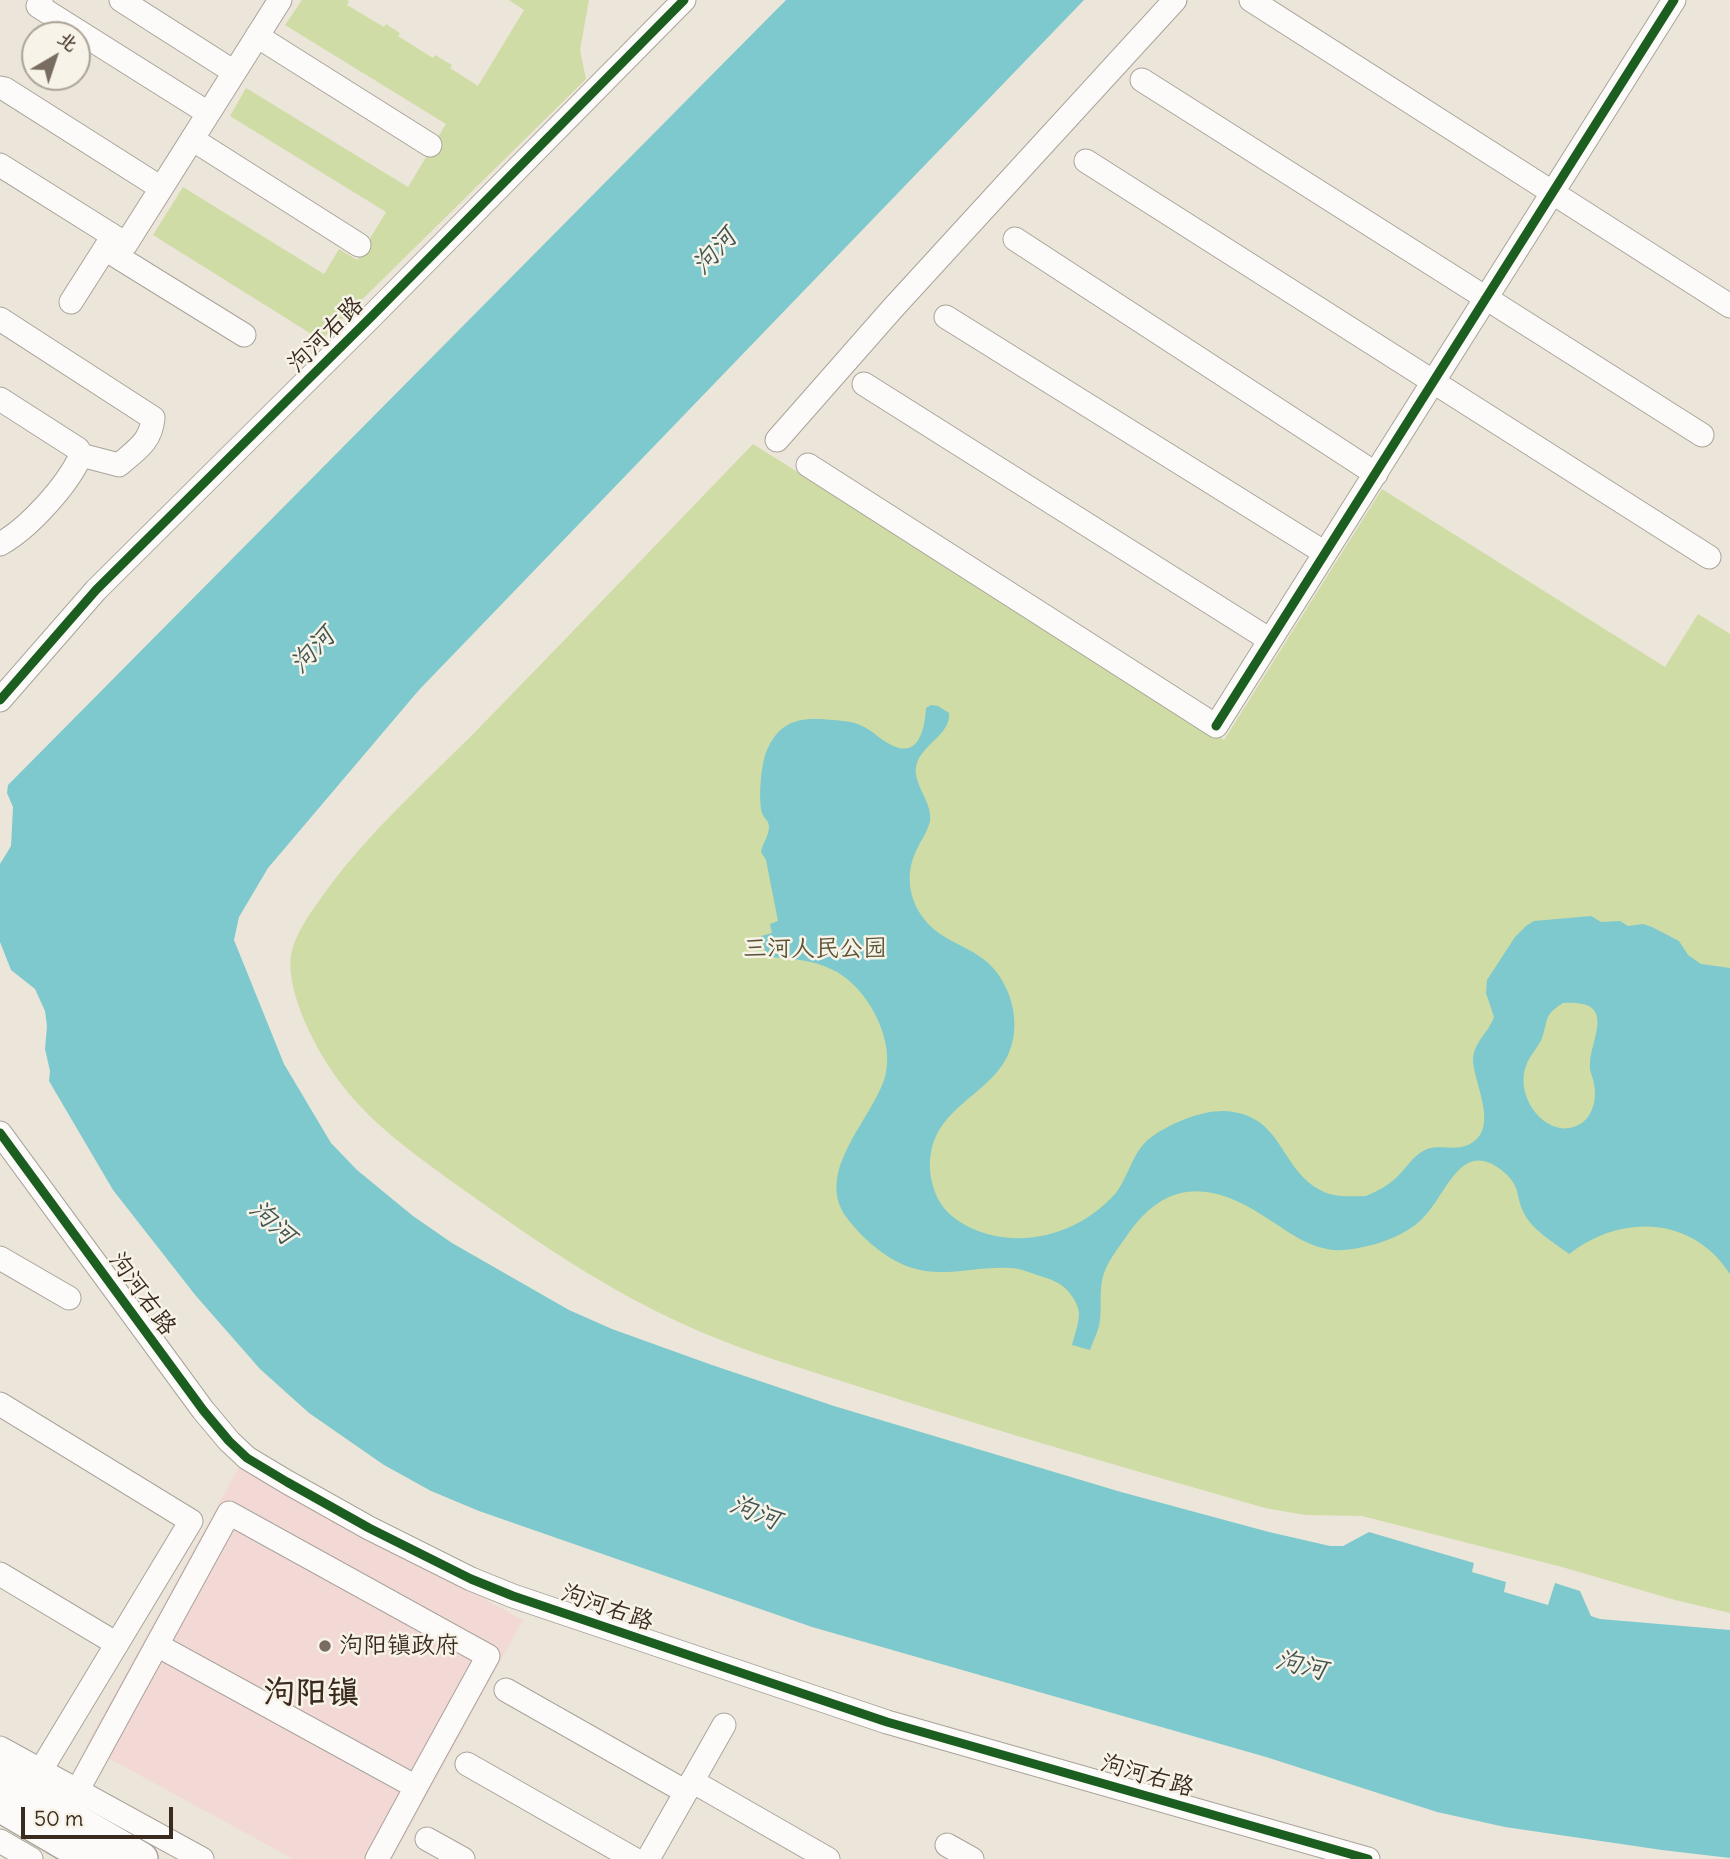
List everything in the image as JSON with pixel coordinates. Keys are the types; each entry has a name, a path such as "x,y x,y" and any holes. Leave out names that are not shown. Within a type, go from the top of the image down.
{"highway":[{"path":"17,1787 71,1803 142,1859"},
{"path":"17,1787 92,1859"}],"street":[{"path":"41,0 38,6 208,114"},
{"path":"121,0 234,72"},
{"path":"109,242 126,244 280,0"},
{"name":"泃河右路","path":"0,700 96,590 684,0"},
{"path":"776,440 1175,0"},
{"path":"1251,0 1730,306"},
{"path":"808,465 1216,726 1674,0"},
{"path":"257,36 430,145"},
{"path":"1142,80 1702,435"},
{"path":"0,88 162,188"},
{"path":"192,139 359,245"},
{"path":"1086,161 1709,557"},
{"path":"0,165 244,335"},
{"path":"1015,239 1376,474"},
{"path":"71,302 109,242"},
{"path":"946,317 1325,554"},
{"path":"0,319 153,418 152,430 146,441 119,465 81,455"},
{"path":"864,384 1270,640"},
{"path":"0,399 79,449 81,455 74,470 23,530 0,544"},
{"name":"泃河右路","path":"0,1133 203,1410 229,1441 247,1458 369,1528 471,1579 887,1723 1329,1854 1368,1859"},
{"path":"0,1258 69,1298"},
{"path":"0,1404 191,1521 117,1644 17,1787"},
{"path":"202,1859 71,1803 229,1513 488,1656 377,1859"},
{"path":"0,1574 117,1644"},
{"path":"157,1645 416,1787"},
{"path":"506,1690 828,1859"},
{"path":"467,1764 646,1858 724,1725"},
{"path":"0,1748 17,1787"},
{"path":"427,1839 463,1859"},
{"path":"0,1841 32,1859"},
{"path":"947,1845 972,1859"}],"shaded area":[{"name":"泃阳镇政府","path":"240,1465 523,1620 392,1859 293,1859 86,1746"}],"green space":[{"path":"302,0 347,0 347,5 384,27 386,24 400,33 398,36 433,58 435,55 452,65 450,68 478,86 524,10 509,0 589,0 580,50 586,79 321,340 153,235 183,187 324,274 339,249 357,260 386,212 230,116 246,88 408,187 446,124 285,25"},
{"name":"三河人民公园","path":"753,444 1224,740 1382,489 1665,667 1698,614 1730,634 1730,1613 1362,1516 1305,1515 1265,1508 975,1423 719,1340 641,1303 536,1240 396,1139 358,1104 341,1084 307,1027 292,981 290,969 293,947 309,915 357,852"}],"water":[{"name":"泃河","path":"786,0 1084,0 419,690 268,868 239,917 234,940 284,1064 331,1143 357,1170 413,1216 452,1243 569,1310 612,1329 834,1406 1121,1492 1269,1532 1330,1546 1343,1546 1369,1532 1474,1563 1472,1572 1506,1582 1504,1592 1548,1605 1555,1583 1580,1591 1591,1616 1600,1619 1730,1630 1730,1858 1505,1827 1437,1812 1266,1757 812,1627 479,1511 431,1491 384,1465 309,1413 260,1369 196,1296 113,1190 49,1081 50,1071 45,1049 45,1011 35,989 11,970 0,942 0,864 11,846 13,807 7,793 8,785"},
{"path":"931,705 938,706 949,713 946,727 917,763 916,777 928,806 930,821 912,862 912,895 918,910 928,923 939,933 976,954 998,974 1007,990 1014,1021 1013,1039 1007,1057 997,1072 946,1120 931,1153 930,1170 935,1192 940,1203 954,1218 978,1231 996,1236 1015,1238 1052,1234 1086,1218 1115,1194 1139,1150 1150,1138 1185,1119 1223,1111 1243,1114 1258,1121 1270,1131 1297,1170 1322,1191 1332,1195 1349,1196 1366,1196 1375,1192 1395,1179 1421,1152 1435,1148 1463,1147 1478,1138 1483,1129 1484,1118 1473,1060 1478,1043 1494,1017 1486,993 1487,980 1515,937 1534,921 1591,916 1601,922 1620,921 1628,926 1643,924 1652,927 1679,941 1688,955 1701,964 1730,968 1730,1274 1714,1255 1696,1240 1676,1231 1654,1227 1632,1227 1610,1232 1569,1254 1531,1224 1523,1211 1514,1183 1506,1174 1490,1163 1477,1161 1466,1164 1456,1173 1430,1210 1413,1226 1385,1241 1353,1249 1331,1250 1310,1244 1262,1215 1223,1196 1188,1192 1171,1196 1140,1219 1108,1264 1102,1281 1099,1324 1090,1350 1072,1345 1078,1322 1078,1308 1068,1291 1056,1282 1014,1268 925,1271 902,1264 881,1252 847,1218 838,1200 837,1183 848,1146 885,1077 887,1062 882,1031 867,1001 845,978 818,964 771,957 766,953 761,936 772,933 770,924 778,921 766,860 761,852 769,827 762,813 761,781 765,756 773,739 779,731 794,722 812,719 854,723 865,727 891,745 904,749 911,747 920,737 926,708","holes":["1563,1003 1580,1003 1596,1013 1597,1031 1590,1066 1595,1089 1594,1100 1589,1115 1582,1123 1569,1128 1559,1128 1540,1118 1534,1111 1525,1094 1524,1075 1527,1062 1542,1038 1549,1015"]}],"cycle path":[{"path":"0,700 96,590 684,0"},
{"path":"1216,726 1674,0"},
{"path":"0,1133 203,1410 229,1441 247,1458 369,1528 471,1579 513,1596 887,1722 1368,1859"}],"place":[{"name":"泃阳镇政府","path":"325,1646"}],"district":[{"name":"泃阳镇","path":"311,1694"}]}
